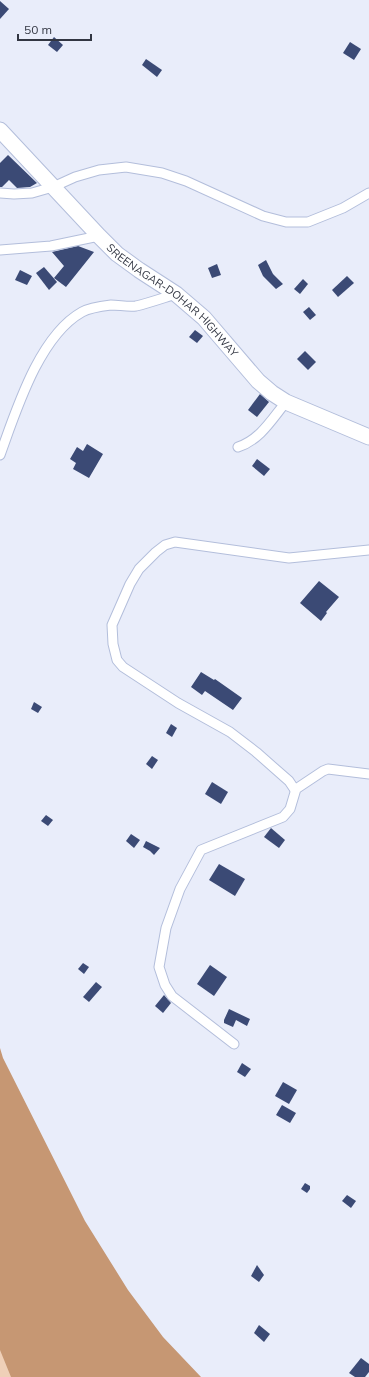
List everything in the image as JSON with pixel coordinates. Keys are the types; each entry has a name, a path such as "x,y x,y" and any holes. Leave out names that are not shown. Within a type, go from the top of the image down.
{"main road":[{"name":"SREENAGAR-DOHAR HIGHWAY","path":"0,130 117,254 176,294 204,318 258,381 272,393 286,402 369,437"}],"street":[{"path":"0,193 32,193 99,170 126,167 162,173 186,181 263,216 286,222 308,222 343,208 369,193"},
{"path":"0,250 51,246 99,236"},
{"path":"0,455 30,375 50,343 63,326 82,312 105,306 134,306 176,294"},
{"path":"238,447 248,444 259,435 286,402"},
{"path":"295,790 289,782 256,752 230,732 178,703 122,667 117,660 113,644 112,625 130,584 140,569 165,545 175,542 289,558 369,550"},
{"path":"234,1044 172,996 165,985 159,967 166,928 180,889 201,850 283,817 290,809 295,790 317,774 328,769 369,774"}],"shaded area":[{"path":"0,1048 3,1058 85,1221 128,1290 163,1337 201,1377 11,1377 0,1350"},
{"path":"0,1344 12,1377 0,1377"}],"building":[{"path":"0,1 9,9 0,19"},
{"path":"54,37 63,45 57,52 48,45"},
{"path":"350,42 361,49 354,60 343,53"},
{"path":"146,59 162,70 157,77 142,65"},
{"path":"8,155 37,183 30,187 17,188 9,180 2,187 0,187 0,163"},
{"path":"78,246 94,252 66,287 54,278 64,266 52,252"},
{"path":"266,260 273,274 283,284 276,289 263,276 258,265"},
{"path":"217,264 221,275 212,278 208,268"},
{"path":"44,267 57,282 49,290 36,273"},
{"path":"20,270 32,276 27,285 15,280"},
{"path":"347,276 354,283 338,297 332,290"},
{"path":"303,279 308,284 300,294 294,289"},
{"path":"309,307 316,315 310,320 303,312"},
{"path":"195,330 203,336 197,343 189,337"},
{"path":"305,351 316,362 308,370 297,359"},
{"path":"260,394 269,402 257,417 248,410"},
{"path":"87,444 103,454 89,478 73,469 76,463 70,459 77,447 83,451"},
{"path":"257,459 270,469 264,476 252,466"},
{"path":"319,581 339,597 326,612 327,613 321,621 300,603"},
{"path":"201,672 214,680 215,679 242,698 233,710 205,691 202,695 191,687"},
{"path":"34,702 42,707 38,713 31,709"},
{"path":"171,724 177,728 172,737 166,733"},
{"path":"152,756 158,760 152,769 146,764"},
{"path":"212,782 228,792 221,804 205,794"},
{"path":"46,815 53,820 48,826 41,821"},
{"path":"271,828 285,840 279,848 264,837"},
{"path":"131,834 140,840 134,848 126,841"},
{"path":"146,841 160,848 154,855 143,847"},
{"path":"219,864 245,879 235,896 209,880"},
{"path":"83,963 89,967 84,974 78,969"},
{"path":"210,965 227,977 214,996 197,984"},
{"path":"96,982 102,987 89,1002 83,997"},
{"path":"164,995 171,1003 163,1013 155,1006"},
{"path":"229,1009 250,1019 247,1026 236,1020 233,1027 224,1023"},
{"path":"242,1063 251,1069 245,1077 237,1072"},
{"path":"283,1082 297,1090 289,1104 275,1096"},
{"path":"282,1105 296,1113 290,1123 276,1115"},
{"path":"305,1183 310,1186 307,1193 301,1189"},
{"path":"347,1195 356,1201 351,1208 342,1201"},
{"path":"257,1265 264,1275 259,1282 251,1276"},
{"path":"259,1325 270,1334 264,1342 254,1333"},
{"path":"361,1358 369,1364 369,1372 365,1377 355,1377 349,1373"}]}
